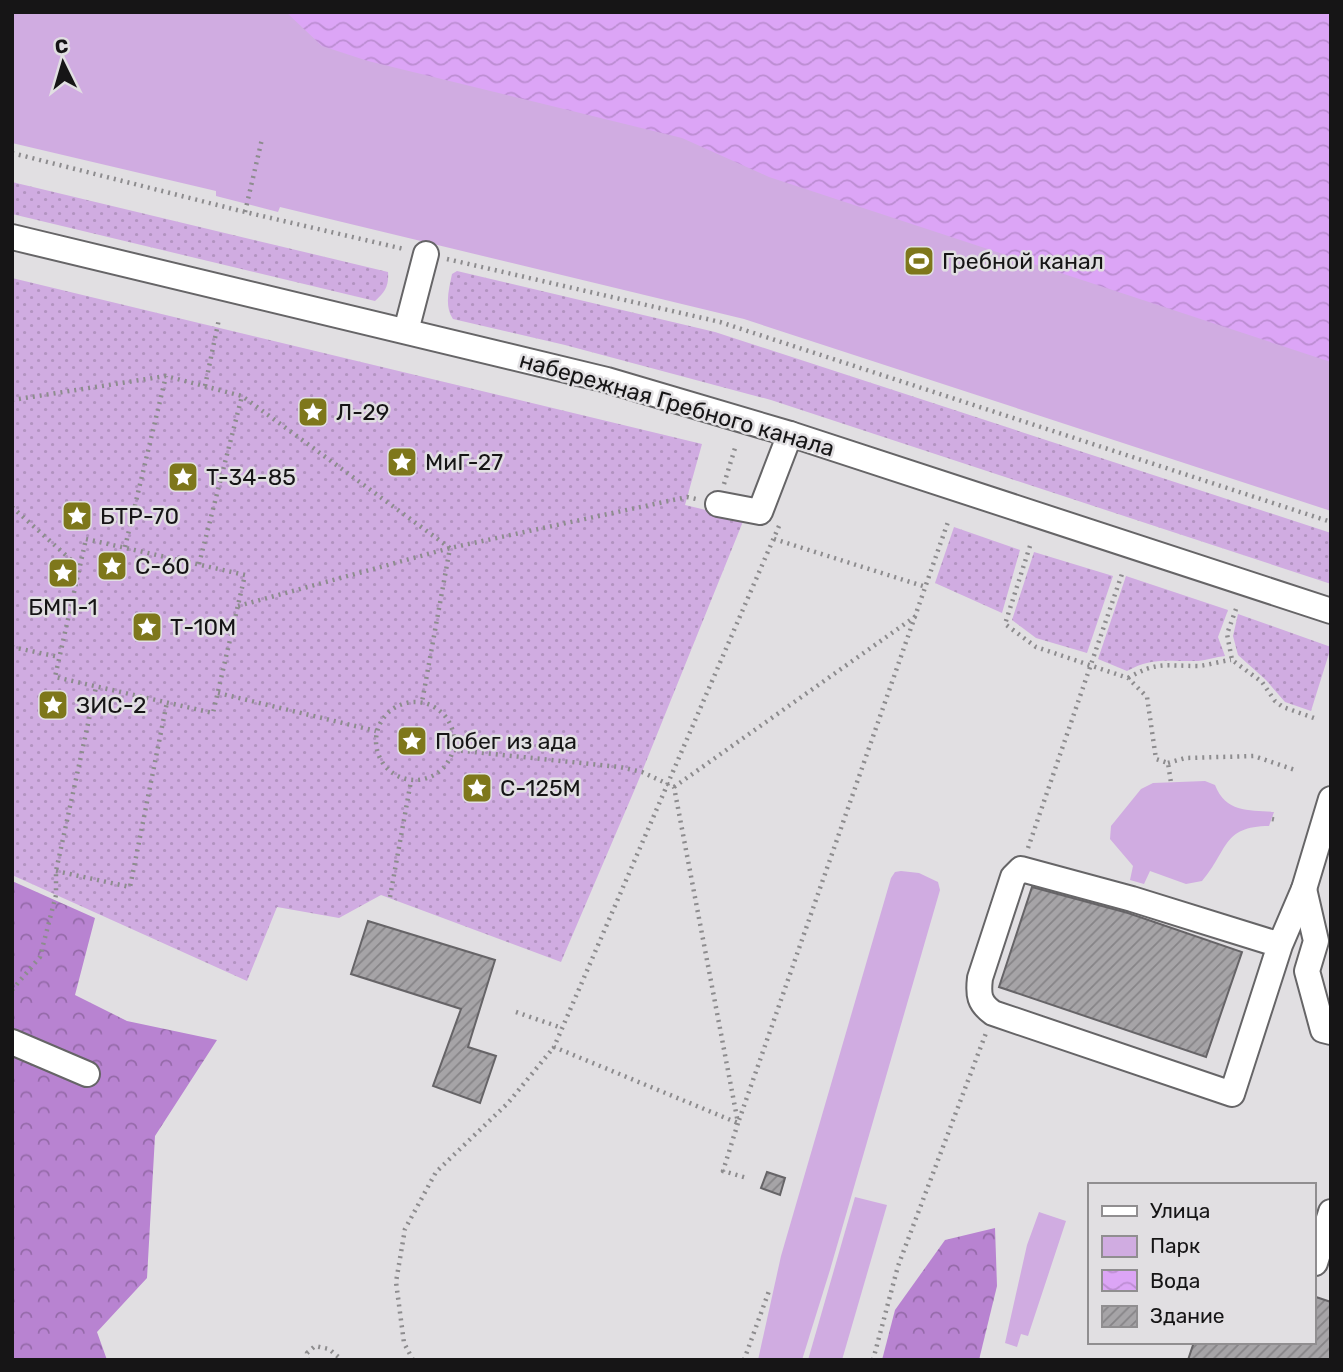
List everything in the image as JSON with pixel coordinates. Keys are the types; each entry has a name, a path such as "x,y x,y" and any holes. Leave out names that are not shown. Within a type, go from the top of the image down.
{"street":[{"name":"набережная Гребного канала","path":"12,237 607,380 790,434 1331,611"},
{"path":"406,331 426,254"},
{"path":"718,504 760,512 790,434"},
{"path":"1280,945 1132,899 1021,869 1013,877 980,978 978,994 982,1005 993,1013 1232,1094 1280,945 1304,889 1331,799"},
{"path":"1304,889 1316,941 1307,971 1323,1030 1331,1032"},
{"path":"12,1042 87,1074"},
{"path":"1315,1263 1331,1212"}],"path":[{"path":"245,212 262,139"},
{"path":"12,153 245,212 720,322 1331,522"},
{"path":"205,386 219,319"},
{"path":"125,547 166,376"},
{"path":"12,401 166,376 242,396 450,548"},
{"path":"199,564 242,396"},
{"path":"238,606 450,548 687,497 718,504 735,448"},
{"path":"12,507 79,567"},
{"path":"412,1360 404,1343 396,1282 405,1228 436,1172 508,1102 554,1047 671,786 783,516"},
{"path":"747,1178 723,1171 949,519"},
{"path":"86,539 125,547 245,575 213,713 55,677 86,539"},
{"path":"774,539 926,587"},
{"path":"1031,546 1005,624 1036,647 1128,678 1147,696 1156,759 1168,763 1185,758 1254,756 1295,770"},
{"path":"422,702 450,548"},
{"path":"1021,869 1123,571"},
{"path":"1236,609 1227,634 1231,660 1262,682 1275,701 1283,707 1314,718"},
{"path":"671,786 916,616"},
{"path":"12,647 59,657"},
{"path":"1128,678 1144,669 1160,665 1200,666 1231,660"},
{"path":"12,990 40,957 56,895 56,871 96,687"},
{"path":"218,693 376,731"},
{"path":"56,871 130,887 167,702"},
{"path":"422,702 444,714 454,730 454,750 442,770 427,779 411,781 391,773 376,752 376,731 385,714 399,704 422,702"},
{"path":"454,750 620,767 642,772 671,786"},
{"path":"1168,763 1171,783"},
{"path":"390,897 411,781"},
{"path":"671,786 738,1123"},
{"path":"516,1012 562,1028"},
{"path":"873,1360 898,1266 993,1013"},
{"path":"554,1047 738,1123"},
{"path":"744,1360 769,1291"},
{"path":"308,1360 307,1353 315,1346 329,1349 342,1360"}],"green space":[{"name":"Гребной канал","path":"12,12 1331,12 1331,511 744,319 280,207 278,212 216,196 216,191 12,143"},
{"path":"12,182 388,272 387,285 375,301 12,214"},
{"path":"457,271 715,332 1331,533 1331,584 771,400 565,345 453,319 448,297 452,274"},
{"path":"12,278 702,444 685,505 744,519 637,784 561,962 381,895 339,918 277,907 247,981 12,875"},
{"path":"954,527 1020,550 1002,613 935,583"},
{"path":"1034,552 1113,576 1087,653 1036,638 1012,620"},
{"path":"1126,576 1228,610 1218,637 1225,656 1198,661 1145,663 1127,671 1098,659"},
{"path":"1238,614 1331,647 1311,711 1285,702 1266,680 1238,655 1233,636"},
{"path":"1205,781 1215,785 1225,801 1232,805 1247,810 1274,812 1269,826 1242,830 1234,835 1202,881 1186,884 1150,871 1144,884 1130,880 1133,866 1110,839 1111,826 1141,789 1153,783"},
{"path":"895,872 919,873 938,882 940,890 830,1270 802,1360 758,1360 781,1256 891,878"},
{"path":"12,881 95,918 75,995 127,1021 217,1040 155,1136 147,1278 97,1332 107,1360 12,1360"},
{"path":"855,1197 887,1205 842,1360 808,1360"},
{"path":"1039,1212 1066,1221 1028,1336 1021,1334 1017,1347 1005,1343 1027,1245"},
{"path":"995,1228 997,1286 979,1360 882,1360 895,1310 945,1240"}],"water":[{"name":"Гребной канал","path":"286,12 1331,12 1331,362 769,177 682,138 368,61 322,46"}],"building":[{"path":"1032,887 1128,913 1242,952 1206,1057 999,987"},
{"path":"368,921 495,960 468,1047 496,1056 480,1103 433,1086 461,1009 351,974"},
{"path":"767,1172 785,1178 780,1195 761,1188"},
{"path":"1315,1297 1331,1302 1331,1360 1188,1360 1193,1344 1315,1344"}],"place":[{"name":"Гребной канал","path":"919,261"},
{"name":"Л-29","path":"313,412"},
{"name":"МиГ-27","path":"402,462"},
{"name":"T-34-85","path":"183,477"},
{"name":"БТР-70","path":"77,516"},
{"name":"С-60","path":"112,566"},
{"name":"БМП-1","path":"63,573"},
{"name":"Т-10М","path":"147,627"},
{"name":"ЗИС-2","path":"53,705"},
{"name":"Побег из ада","path":"412,741"},
{"name":"С-125М","path":"477,788"}]}
